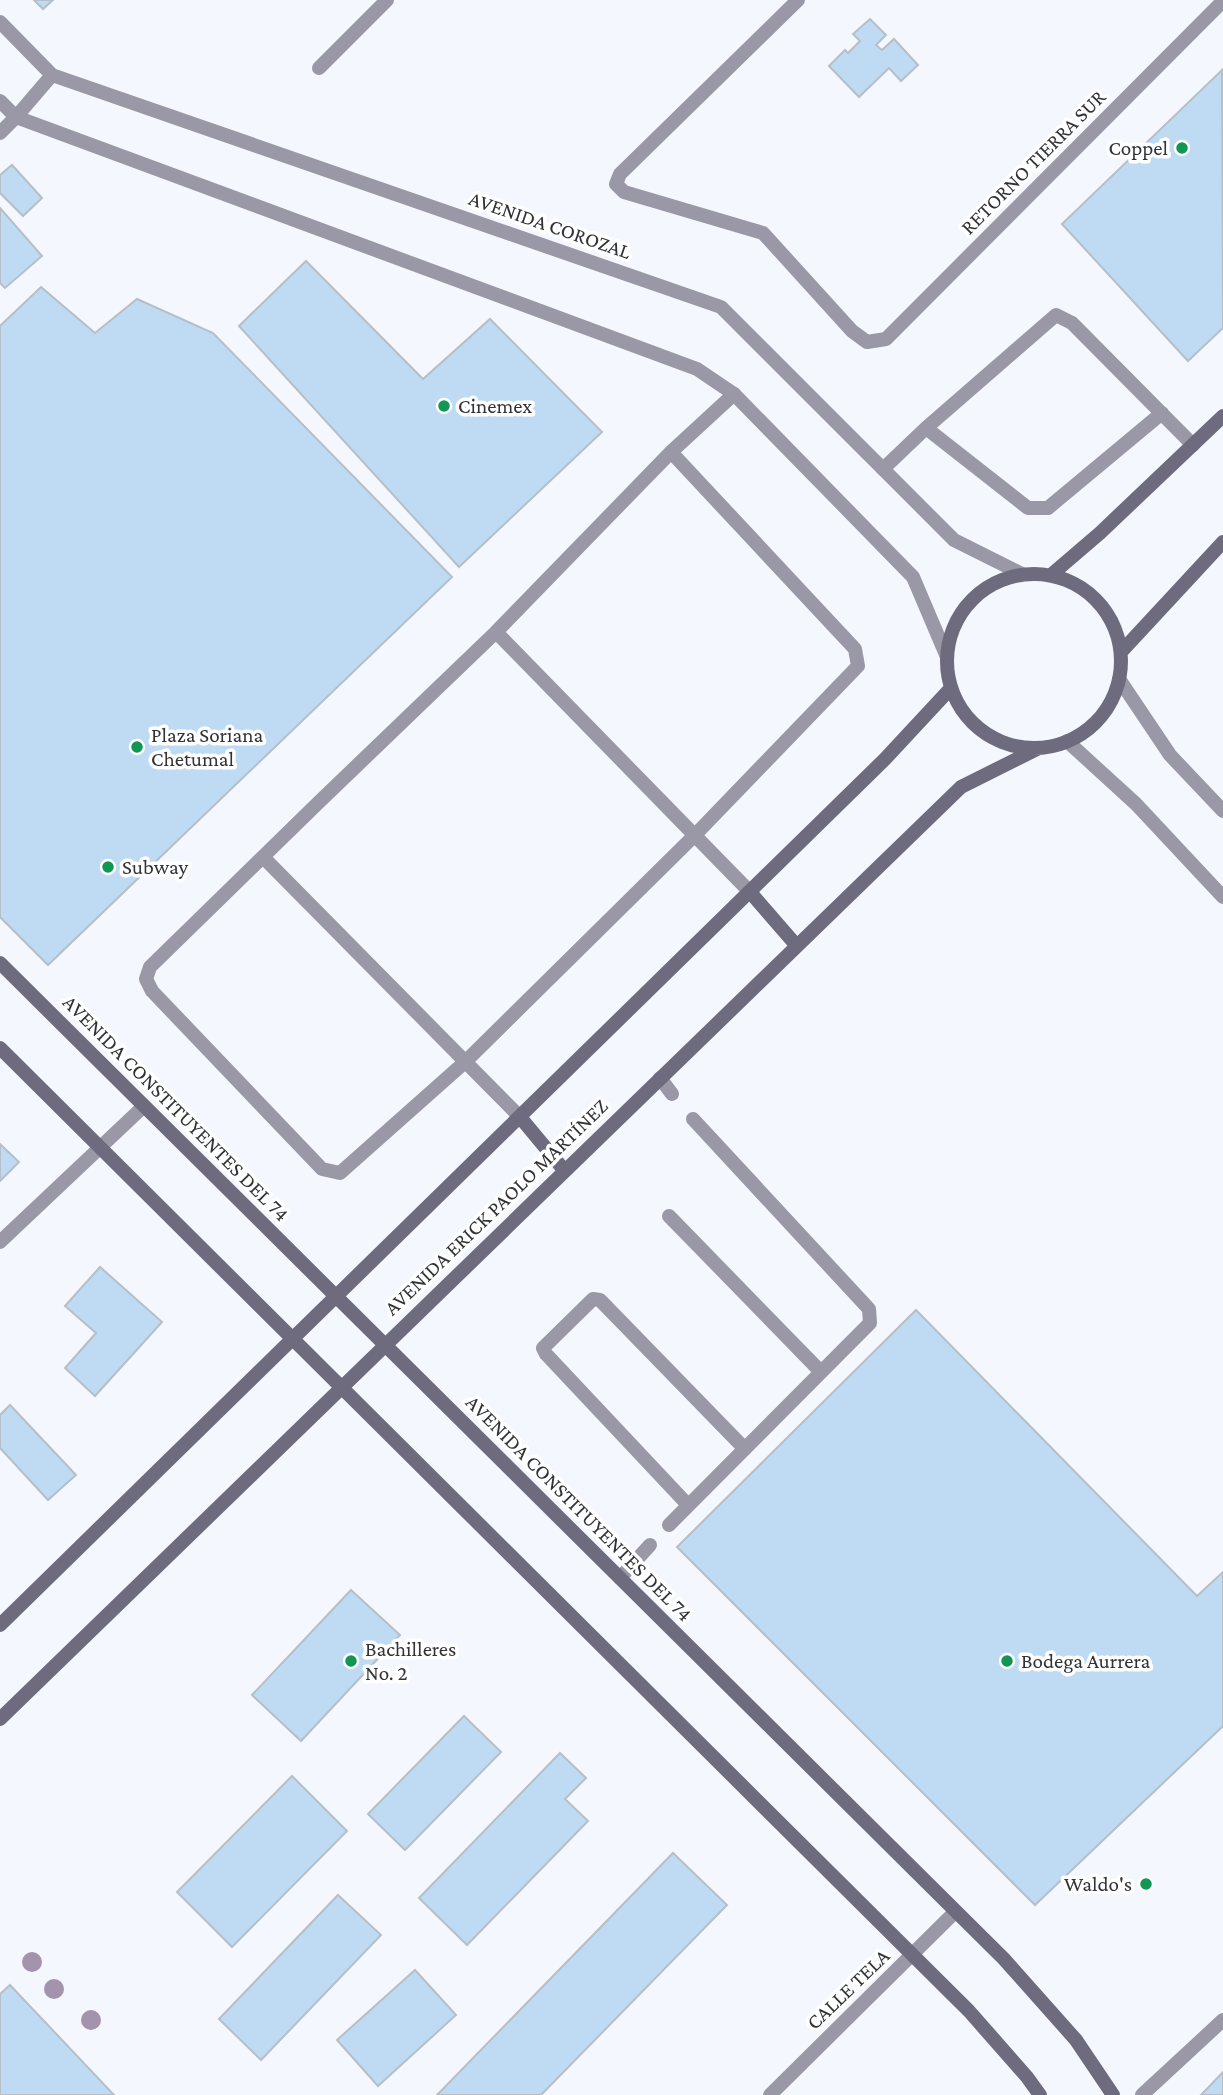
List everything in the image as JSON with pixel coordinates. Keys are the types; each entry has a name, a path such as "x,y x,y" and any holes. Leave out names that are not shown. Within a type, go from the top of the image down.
{"main road":[{"path":"1051,575 1100,533 1223,416"},
{"path":"1121,652 1223,542"},
{"path":"1022,574 1051,575 1077,585 1099,602 1114,625 1121,652 1119,680 1109,705 1091,727 1067,741 1039,748 1011,745 985,733 964,713 951,688 947,657 951,634 962,612 978,594 999,581 1022,574"},
{"path":"0,1625 885,760 951,688"},
{"name":"AVENIDA ERICK PAOLO MARTÍNEZ","path":"0,1719 961,787 1039,748"},
{"path":"750,892 796,945"},
{"name":"AVENIDA CONSTITUYENTES DEL 74","path":"0,963 1004,1959 1076,2040 1113,2095"},
{"path":"0,1048 969,2011 1040,2095"},
{"path":"520,1117 564,1170"}],"street":[{"path":"319,68 387,0"},
{"name":"RETORNO TIERRA SUR","path":"798,0 620,174 616,184 624,192 763,233 852,331 867,342 886,339 1223,1"},
{"name":"AVENIDA COROZAL","path":"0,22 52,75 721,307 954,540 1022,574"},
{"path":"0,133 52,75"},
{"path":"0,101 16,117 697,369 734,394 913,577 947,657"},
{"path":"883,469 1056,315 1072,323 1193,445"},
{"path":"671,452 855,649 858,666 695,835 465,1062 341,1173 322,1169 152,991 145,979 150,967 496,632 671,452 734,394"},
{"path":"926,428 1028,508 1048,508 1162,413"},
{"path":"496,632 750,892"},
{"path":"1119,680 1170,755 1223,811"},
{"path":"1067,741 1136,804 1223,897"},
{"path":"263,857 520,1117"},
{"path":"660,1078 672,1094"},
{"path":"0,1242 144,1106"},
{"path":"668,1525 870,1322 869,1309 693,1119"},
{"path":"669,1216 821,1372"},
{"path":"688,1506 545,1354 543,1348 593,1299 600,1300 745,1449"},
{"path":"620,1578 650,1545"},
{"name":"CALLE TELA","path":"770,2095 956,1912"},
{"path":"1142,2095 1223,2020"}],"building":[{"path":"34,0 53,0 43,9"},
{"path":"870,19 886,35 876,45 882,50 894,39 918,65 901,81 889,68 859,97 829,66 845,50 848,53 860,41 853,34"},
{"name":"Coppel","path":"1222,70 1223,328 1188,361 1062,224"},
{"path":"12,165 42,198 23,216 0,193 0,175"},
{"path":"0,208 42,256 5,288 0,283"},
{"name":"Cinemex","path":"306,261 423,379 490,319 602,432 459,567 239,326"},
{"name":"Plaza Soriana Chetumal","path":"41,287 95,333 137,299 213,333 452,577 48,965 0,917 0,326"},
{"path":"0,1144 19,1162 0,1181"},
{"path":"100,1267 162,1322 95,1396 65,1368 96,1333 65,1306"},
{"name":"Bodega Aurrera","path":"916,1310 1197,1596 1223,1572 1223,1726 1035,1905 677,1547"},
{"path":"10,1405 76,1475 48,1500 0,1448 0,1415"},
{"path":"351,1590 400,1635 301,1741 252,1695"},
{"path":"464,1716 501,1752 405,1850 368,1814"},
{"path":"560,1753 586,1778 565,1799 588,1821 467,1945 419,1898"},
{"path":"292,1776 347,1831 232,1947 177,1892"},
{"path":"673,1853 727,1905 541,2095 437,2095"},
{"path":"338,1895 381,1935 261,2060 219,2019"},
{"path":"415,1970 456,2015 378,2086 337,2040"},
{"path":"10,1985 114,2095 0,2095 0,1994"},
{"path":"1223,2072 1223,2095 1201,2095"}],"place":[{"name":"Coppel","path":"1182,148"},
{"name":"Cinemex","path":"444,406"},
{"name":"Plaza Soriana Chetumal","path":"137,747"},
{"name":"Subway","path":"108,867"},
{"name":"Bachilleres No. 2","path":"351,1661"},
{"name":"Bodega Aurrera","path":"1007,1661"},
{"name":"Waldo's","path":"1146,1884"}]}
